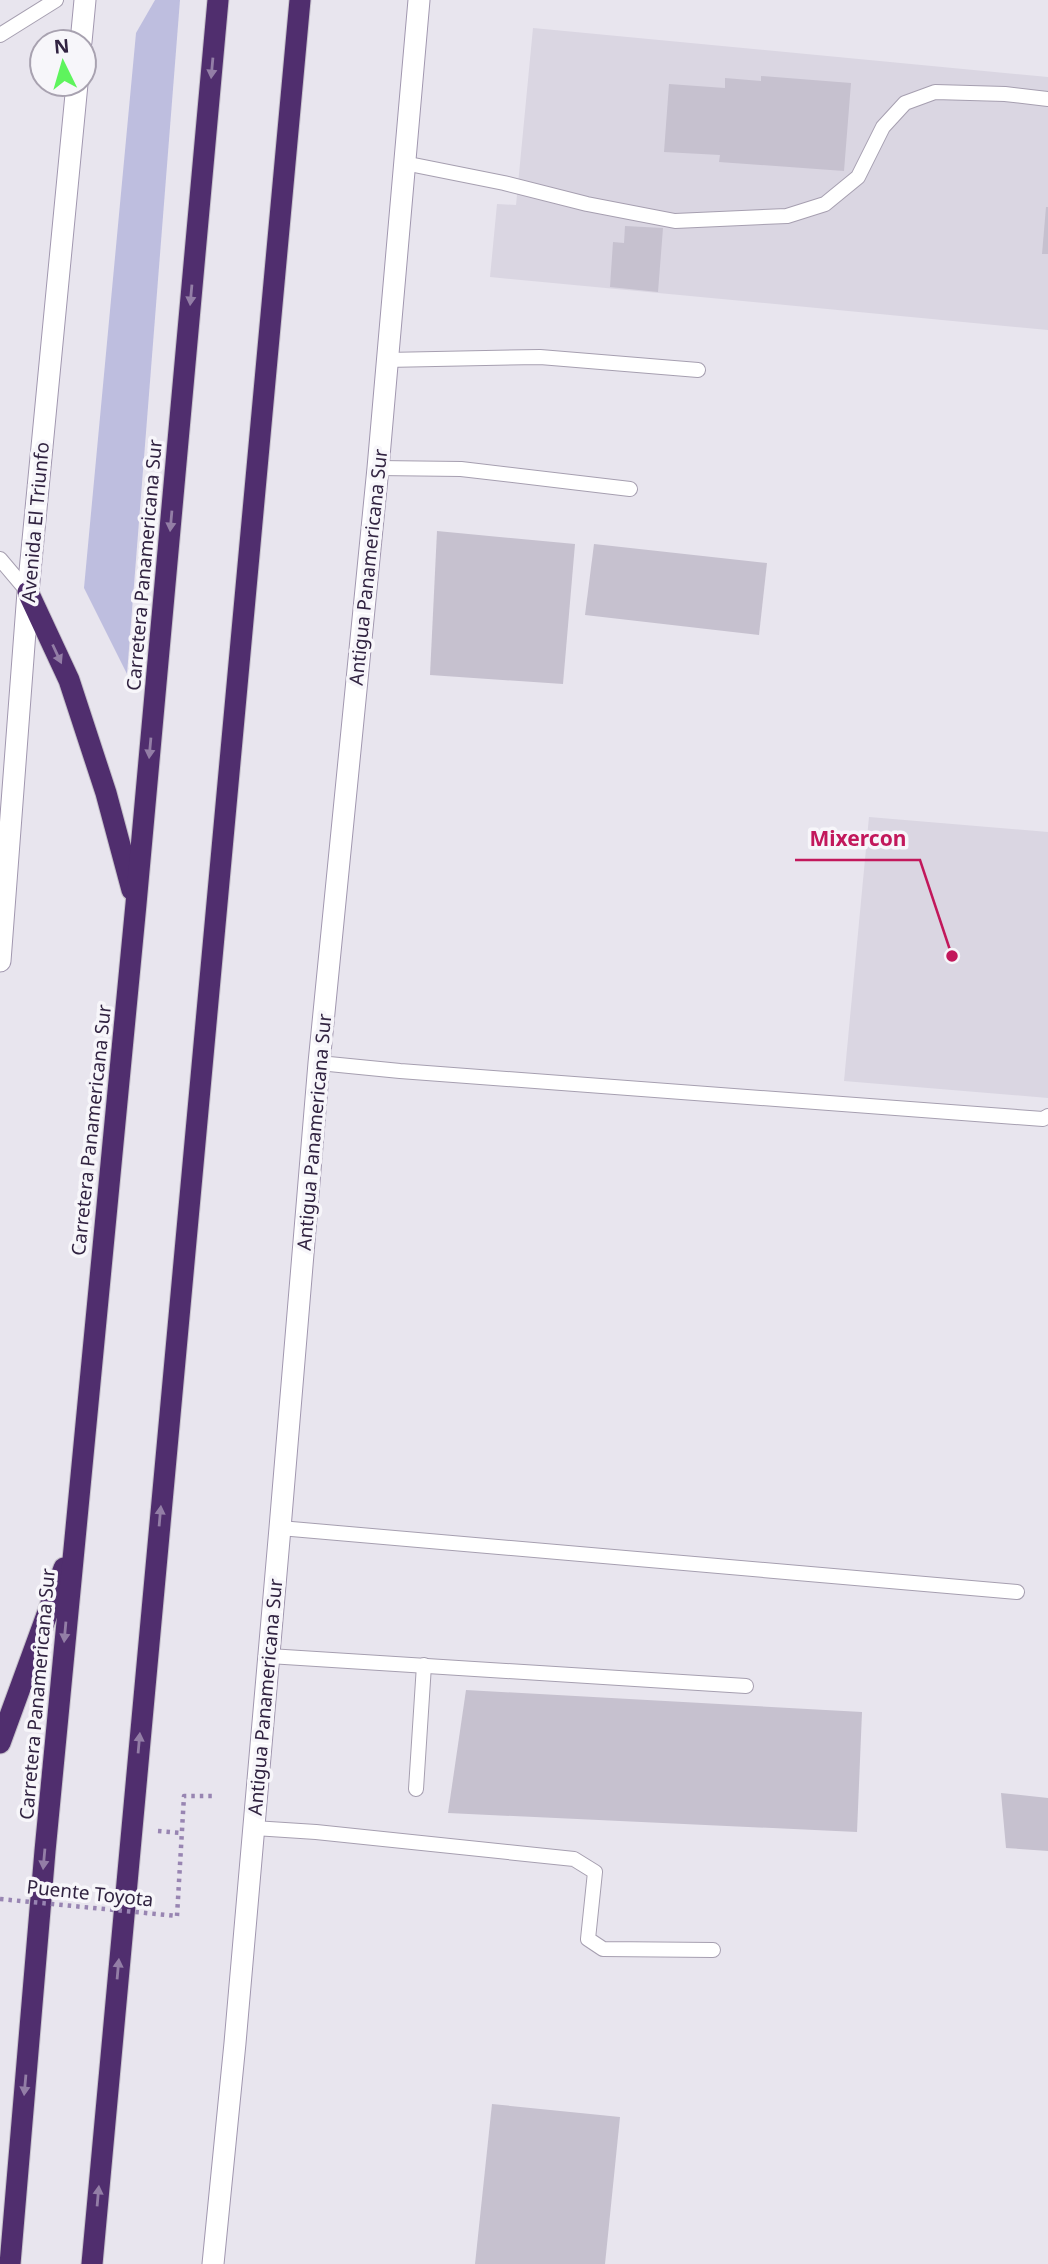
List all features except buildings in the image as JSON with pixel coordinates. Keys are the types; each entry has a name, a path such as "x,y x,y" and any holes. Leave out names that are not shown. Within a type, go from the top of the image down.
{"highway":[{"name":"Carretera Panamericana Sur","path":"10,2264 74,1540 136,904 218,0"},
{"path":"92,2264 300,0"},
{"path":"28,592 69,680 106,793 136,904"},
{"path":"0,1743 74,1540"}],"main road":[{"path":"82,28 85,0"},
{"name":"Antigua Panamericana Sur","path":"212,2264 235,2043 281,1528 319,1063 378,468 419,0"},
{"name":"Avenida El Triunfo","path":"0,961 8,755 28,592 76,98"}],"lane":[{"path":"0,35 56,0"},
{"path":"404,163 675,221 787,216 825,204 858,177 883,127 905,103 935,92 1005,94 1048,99"},
{"path":"386,360 540,357 698,370"},
{"path":"378,468 461,469 630,489"},
{"path":"0,559 28,592"},
{"path":"319,1063 1043,1119 1048,1116"},
{"path":"281,1528 1017,1592"},
{"path":"269,1656 746,1686"},
{"path":"416,1788 424,1665"},
{"path":"253,1828 574,1859 595,1872 588,1938 603,1949 713,1950"}],"path":[{"name":"Puente Toyota","path":"0,1899 177,1916 184,1796 214,1796"}],"shaded area":[{"path":"155,0 180,0 127,674 84,588 136,33"},
{"path":"533,28 1048,77 1048,330 490,277 497,204 516,205"},
{"path":"869,817 1048,832 1048,1098 844,1081"}],"place":[{"name":"Mixercon","path":"952,956"}]}
